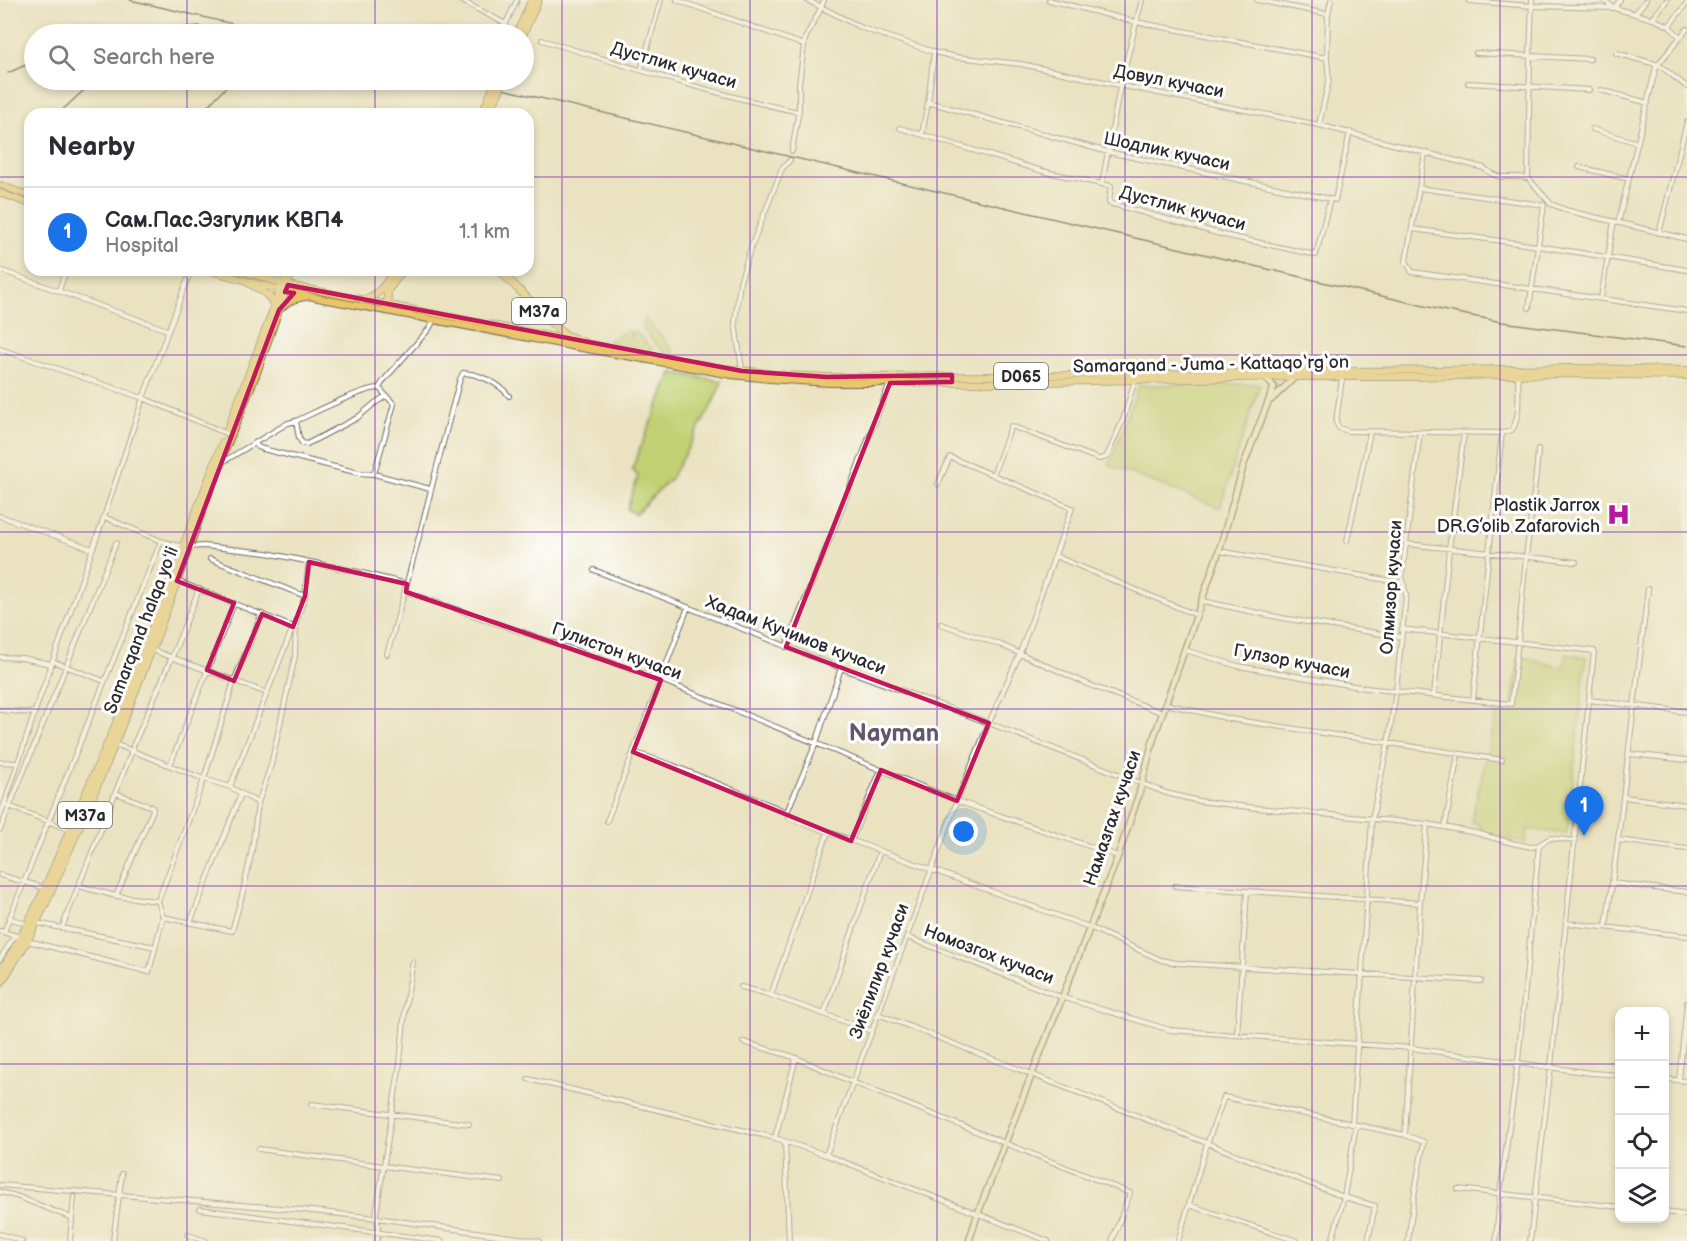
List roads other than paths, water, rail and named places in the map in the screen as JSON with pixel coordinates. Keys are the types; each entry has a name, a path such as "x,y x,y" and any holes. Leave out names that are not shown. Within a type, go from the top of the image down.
{"highway":[{"path":"521,24 532,0"},
{"path":"527,24 538,0"},
{"path":"485,108 493,90"},
{"path":"492,108 500,90"},
{"name":"Samarqand halqa yoʻli","path":"0,984 27,924 80,826 151,649 228,434 256,374 285,285 292,276"},
{"path":"363,300 376,294 390,276"},
{"path":"388,305 387,291 398,276"},
{"name":"M37a","path":"505,276 565,334 585,344"},
{"path":"249,282 269,296 277,309 296,298 308,296"},
{"name":"Samarqand halqa yoʻli","path":"0,973 21,938 36,922 45,894 114,729 219,464 228,434"}],"main road":[{"path":"0,185 24,194"},
{"path":"0,193 24,202"},
{"name":"Samarqand - Juma - Kattaqo‘rg‘on","path":"228,276 249,282 285,285 585,344 742,371 827,377 952,379 991,383 1100,378 1503,373 1687,376"},
{"name":"Samarqand - Juma - Kattaqo‘rg‘on","path":"256,276 285,285 308,296 751,378 828,383 890,383 952,379"},
{"name":"Samarqand - Juma - Kattaqo‘rg‘on","path":"1100,378 1136,381 1503,373 1589,368 1687,370"}],"street":[{"path":"460,0 506,24 517,0"},
{"path":"641,70 661,0"},
{"path":"677,0 804,45"},
{"name":"Довул кучаси","path":"807,0 862,28 934,52 956,57 1021,64 1319,125 1484,168 1493,175 1504,178 1528,178"},
{"path":"792,151 799,112 799,84 804,45 809,29 824,0"},
{"path":"1049,0 1136,22 1327,58"},
{"path":"1102,184 1120,86 1142,0"},
{"path":"1257,0 1328,14"},
{"path":"1319,125 1329,80 1328,14 1331,0"},
{"path":"1532,0 1528,178 1551,204 1569,211 1687,239"},
{"path":"1604,0 1614,8"},
{"path":"1614,8 1620,0"},
{"path":"1635,14 1646,0"},
{"path":"1653,19 1667,0"},
{"path":"1469,1 1532,6 1614,8 1669,26 1680,38"},
{"path":"1669,26 1687,3"},
{"path":"1601,298 1616,222 1629,179 1654,73 1687,28"},
{"name":"Дустлик кучаси","path":"542,40 641,70 799,112"},
{"path":"921,135 928,102 934,52"},
{"path":"1476,53 1590,59"},
{"path":"1616,53 1659,65 1687,87"},
{"path":"1468,83 1589,90"},
{"path":"1601,90 1648,103"},
{"name":"Шодлик кучаси","path":"928,102 1108,152 1330,199"},
{"path":"1659,233 1687,122"},
{"name":"Дустлик кучаси","path":"900,128 1042,171 1111,186 1109,203 1224,235 1316,255 1330,199"},
{"path":"1592,129 1638,143"},
{"path":"1330,199 1335,200 1350,132"},
{"path":"1425,153 1406,261 1413,272 1687,311"},
{"path":"742,371 735,323 740,282 782,169 790,160"},
{"path":"1579,167 1629,179"},
{"path":"1419,188 1544,205 1551,204"},
{"path":"1529,308 1544,205"},
{"path":"1412,229 1687,270"},
{"path":"0,270 167,330"},
{"path":"59,290 64,276"},
{"path":"0,817 51,662 188,276"},
{"path":"219,464 288,423 359,392 379,388 434,320"},
{"path":"0,349 143,398 228,434"},
{"path":"387,654 406,592 430,489 460,379 466,372 505,389 509,396"},
{"path":"1342,377 1336,422 1339,428 1348,432 1502,433 1512,430 1517,418 1518,375"},
{"path":"1270,401 1295,377"},
{"path":"1266,378 1274,387 1270,401"},
{"path":"938,484 950,457 993,475 1011,426 1099,459 1104,458 1123,420 1136,381"},
{"path":"786,647 890,383"},
{"path":"374,474 394,404 379,388"},
{"path":"296,421 299,438 302,443 307,444 357,418 375,402 386,396"},
{"name":"Намазгах кучаси","path":"969,1241 1061,997 1118,856 1142,784 1162,712 1219,551 1244,464 1270,401"},
{"path":"1347,541 1370,432"},
{"name":"Олмизор кучаси","path":"1332,1241 1344,1197 1354,1124 1371,819 1388,744 1396,691 1406,595 1402,576 1420,432"},
{"path":"1434,695 1464,433"},
{"path":"1473,700 1502,433"},
{"path":"255,443 263,449 430,489"},
{"path":"1519,643 1538,449"},
{"name":"Зиёлилир кучаси","path":"826,1155 931,869 989,723 1020,653 1072,508 993,475"},
{"path":"0,516 92,549"},
{"path":"104,517 161,541 186,546 267,553 407,584"},
{"path":"161,541 2,932 149,972 162,917 158,901 204,779 234,681 261,614"},
{"path":"0,830 116,543"},
{"path":"1407,544 1576,562"},
{"path":"1219,551 1404,583"},
{"path":"1055,556 1196,615"},
{"path":"210,558 305,596"},
{"path":"230,787 295,625 305,596 309,562"},
{"name":"Хадам Кучимов кучаси","path":"594,570 786,647 989,723 1166,793 1199,801 1257,808 1427,824 1531,847 1550,838 1575,841"},
{"path":"177,580 261,614 295,625"},
{"path":"62,928 133,752 133,746 199,589"},
{"path":"1606,926 1624,797 1648,589"},
{"name":"Гулистон кучаси","path":"406,592 661,680 957,801 1118,856"},
{"path":"1201,601 1282,618 1401,637"},
{"path":"170,765 234,603"},
{"path":"607,821 687,607"},
{"path":"941,624 1001,645 1090,685 1162,712"},
{"path":"162,917 232,931 252,850 258,803 271,765 295,656 295,625"},
{"path":"1402,629 1594,651 1551,1066 1530,1241"},
{"name":"Гулзор кучаси","path":"1185,650 1238,666 1366,688 1511,704 1519,643"},
{"path":"151,649 267,693"},
{"path":"0,657 51,662 104,681"},
{"path":"787,812 816,743 841,668"},
{"path":"1589,700 1687,712"},
{"path":"1165,704 1230,719 1502,760"},
{"path":"0,710 35,711"},
{"path":"114,743 230,787 258,803"},
{"path":"633,752 672,765 787,812 790,818 1089,927 1161,960 1176,963 1481,981"},
{"path":"1445,827 1458,754"},
{"path":"1629,754 1687,760"},
{"path":"0,762 17,763"},
{"path":"851,841 881,770"},
{"path":"116,793 152,807 153,810 116,896"},
{"path":"190,923 241,794"},
{"path":"1624,797 1687,805"},
{"path":"4,804 71,830"},
{"path":"1405,1135 1419,903 1427,824"},
{"path":"771,995 828,832"},
{"path":"1618,840 1687,849"},
{"path":"1496,1241 1518,1061 1539,845"},
{"path":"824,1014 880,851"},
{"path":"0,875 23,882 45,894"},
{"path":"1612,883 1687,892"},
{"path":"79,886 116,896 158,901"},
{"path":"1175,886 1419,903"},
{"path":"1237,1035 1247,891"},
{"path":"9,918 27,924"},
{"path":"36,922 155,947"},
{"path":"1566,923 1687,936"},
{"name":"Номозгох кучаси","path":"907,937 1061,997 1170,1030 1411,1048 1615,1075"},
{"path":"0,958 21,938"},
{"path":"377,1241 376,1214 400,1063 405,1010 413,962"},
{"path":"741,987 771,995 871,1031"},
{"path":"1679,1080 1687,1003"},
{"path":"878,1014 1344,1197 1376,1206 1368,1241"},
{"path":"743,1042 796,1058 1130,1193 1112,1241"},
{"path":"775,1138 796,1058"},
{"path":"528,1079 775,1138 826,1155 1048,1241"},
{"path":"1669,1079 1687,1081"},
{"path":"1178,1241 1207,1144 1224,1097 1422,1140 1425,1145 1415,1190 1408,1241"},
{"path":"311,1104 469,1124"},
{"path":"784,1141 789,1241"},
{"path":"259,1149 502,1181"},
{"path":"114,1241 122,1173"},
{"path":"0,1185 377,1218 539,1241"},
{"path":"1458,1189 1615,1207"},
{"path":"0,1192 72,1218"},
{"path":"70,1241 74,1197"},
{"path":"1189,1205 1297,1241"},
{"path":"200,1209 442,1241"},
{"path":"1669,1213 1687,1215"},
{"path":"0,1234 22,1241"},
{"path":"188,1235 206,1241"}],"railway":[{"path":"130,0 233,24"},
{"path":"8,73 24,66"},
{"path":"65,108 84,90"},
{"path":"206,108 223,90"},
{"path":"506,90 1437,309 1502,322 1687,346"}],"place":[{"name":"Plastik Jarrox DR.G’olib Zafarovich","path":"1618,515"},
{"name":"Сам.Пас.Эзгулик КВП4","path":"1584,836"}],"district":[{"name":"Nayman","path":"894,733"}]}
